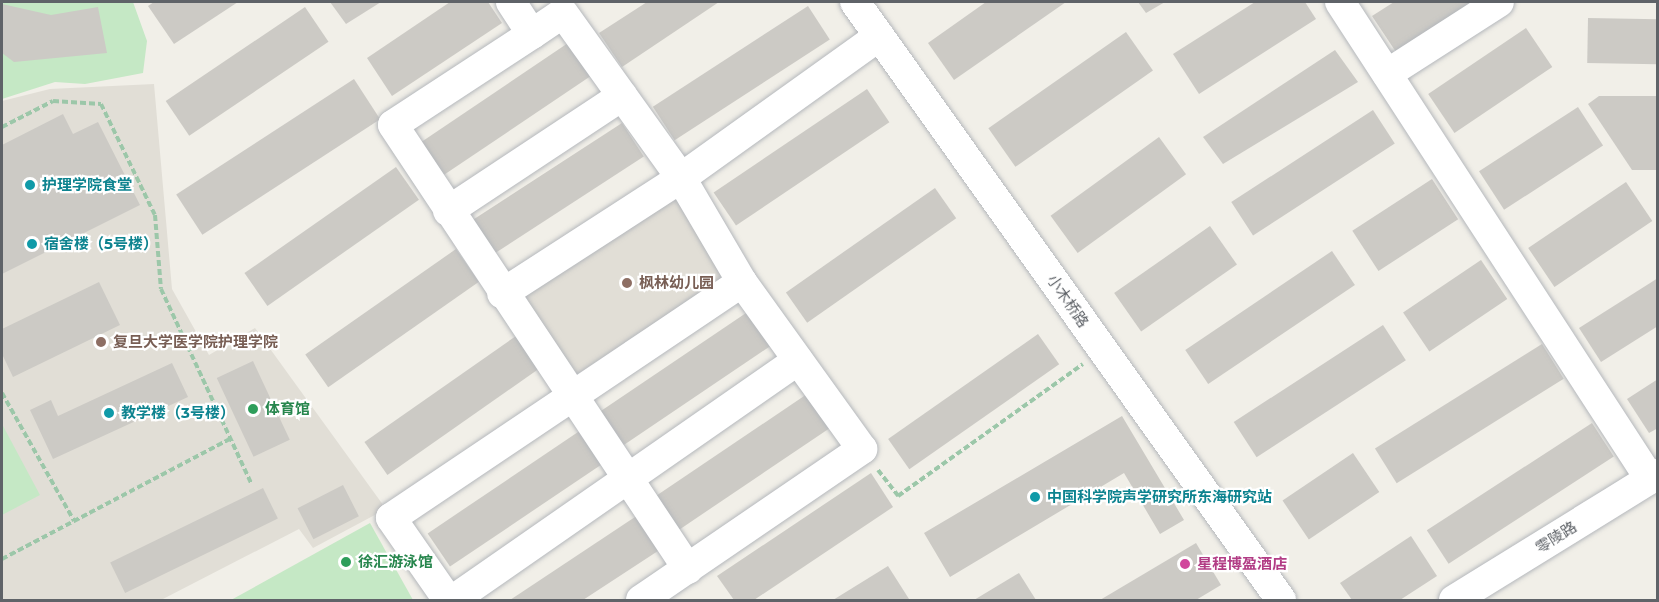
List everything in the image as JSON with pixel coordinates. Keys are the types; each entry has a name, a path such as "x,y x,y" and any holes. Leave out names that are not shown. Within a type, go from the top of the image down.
{"street":[{"path":"511,2 532,34"},
{"name":"小木桥路","path":"855,2 1281,600"},
{"path":"1340,2 1654,476"},
{"path":"1387,74 1499,2"},
{"path":"641,600 688,569 862,449 742,282 681,178 563,13 393,125 567,395 688,569"},
{"path":"502,294 681,178 879,36"},
{"path":"448,211 622,96"},
{"path":"448,600 391,518 567,395 742,282"},
{"path":"453,600 628,483 798,360"},
{"name":"零陵路","path":"1454,600 1654,476"}],"path":[{"path":"2,127 53,100 101,104 155,215 161,290 251,483"},
{"path":"862,449 898,496 1103,349"},
{"path":"2,393 74,521"},
{"path":"2,559 230,439"}],"shaded area":[{"name":"复旦大学医学院护理学院","path":"154,84 172,289 209,355 255,328 386,509 313,548 299,529 161,600 2,600 2,101 50,89"},
{"name":"枫林幼儿园","path":"668,187 735,270 573,377 521,295"}],"green space":[{"path":"2,2 133,2 147,41 143,73 85,84 55,82 2,99"},
{"path":"2,424 40,495 2,515"},
{"name":"徐汇游泳馆","path":"370,523 413,600 231,600"}],"building":[{"path":"154,2 238,2 174,44 148,6"},
{"path":"330,2 381,2 346,24"},
{"path":"450,2 488,2 502,23 392,96 367,58"},
{"path":"647,2 719,2 622,67 599,33"},
{"path":"986,2 1066,2 954,80 928,43"},
{"path":"1138,2 1165,2 1146,13"},
{"path":"1255,2 1305,2 1316,19 1199,94 1173,54"},
{"path":"1394,2 1473,2 1396,52 1372,16"},
{"path":"2,4 51,15 98,7 107,53 14,62 2,53"},
{"path":"808,6 830,40 675,140 653,107"},
{"path":"305,7 328,42 189,136 166,101"},
{"path":"1588,18 1658,19 1657,64 1587,63"},
{"path":"1526,28 1552,67 1454,133 1428,94"},
{"path":"1126,32 1153,71 1015,167 988,128"},
{"path":"571,41 593,74 440,178 418,144"},
{"path":"1335,50 1358,82 1223,164 1203,137"},
{"path":"354,79 380,119 202,235 176,194"},
{"path":"867,89 889,122 736,226 714,192"},
{"path":"1599,96 1658,96 1658,170 1632,170 1588,104"},
{"path":"1578,107 1603,146 1504,210 1479,171"},
{"path":"1373,110 1395,144 1253,236 1231,202"},
{"path":"63,114 73,134 98,122 140,205 2,274 2,145"},
{"path":"622,123 644,157 489,257 467,224"},
{"path":"1159,137 1186,174 1078,253 1051,216"},
{"path":"396,167 419,200 267,306 244,273"},
{"path":"1432,179 1458,219 1378,271 1352,231"},
{"path":"1626,182 1652,221 1554,287 1528,248"},
{"path":"935,188 956,218 807,323 786,292"},
{"path":"1210,226 1237,265 1141,332 1114,293"},
{"path":"456,249 479,282 328,387 305,355"},
{"path":"1332,251 1355,285 1208,384 1185,350"},
{"path":"1481,260 1507,299 1429,352 1403,313"},
{"path":"1658,278 1658,326 1601,362 1579,328"},
{"path":"99,282 120,325 13,377 2,354 2,329"},
{"path":"749,311 772,345 619,448 596,414"},
{"path":"1383,325 1406,360 1257,457 1234,422"},
{"path":"1038,334 1059,364 909,469 888,439"},
{"path":"516,336 539,369 387,475 364,442"},
{"path":"1542,344 1564,379 1397,483 1375,448"},
{"name":"体育馆","path":"253,361 290,440 254,457 217,378"},
{"name":"教学楼（3号楼）","path":"172,363 188,397 53,459 30,410 51,400 58,416"},
{"path":"1658,379 1658,428 1649,433 1627,399"},
{"path":"810,392 833,426 680,529 657,495"},
{"name":"中国科学院声学研究所东海研究站","path":"1122,416 1184,520 1160,534 1124,473 950,577 924,533"},
{"path":"1592,423 1614,457 1449,564 1427,530"},
{"path":"581,430 603,463 450,567 428,533"},
{"path":"1353,453 1379,492 1309,539 1283,501"},
{"path":"871,473 893,507 754,600 734,600 717,576"},
{"path":"343,485 359,516 313,539 298,508"},
{"path":"263,488 278,519 125,593 110,563"},
{"path":"638,515 661,549 583,600 510,600"},
{"path":"1411,536 1437,576 1400,600 1352,600 1340,583"},
{"name":"星程博盈酒店","path":"1196,543 1221,585 1196,600 1100,600"},
{"path":"888,566 909,599 833,600"},
{"path":"1019,573 1036,600 974,600"}],"place":[{"name":"护理学院食堂","path":"30,185"},
{"name":"宿舍楼（5号楼）","path":"32,244"},
{"name":"枫林幼儿园","path":"627,283"},
{"name":"复旦大学医学院护理学院","path":"101,342"},
{"name":"体育馆","path":"253,409"},
{"name":"教学楼（3号楼）","path":"109,413"},
{"name":"中国科学院声学研究所东海研究站","path":"1035,497"},
{"name":"徐汇游泳馆","path":"346,562"},
{"name":"星程博盈酒店","path":"1185,564"}]}
